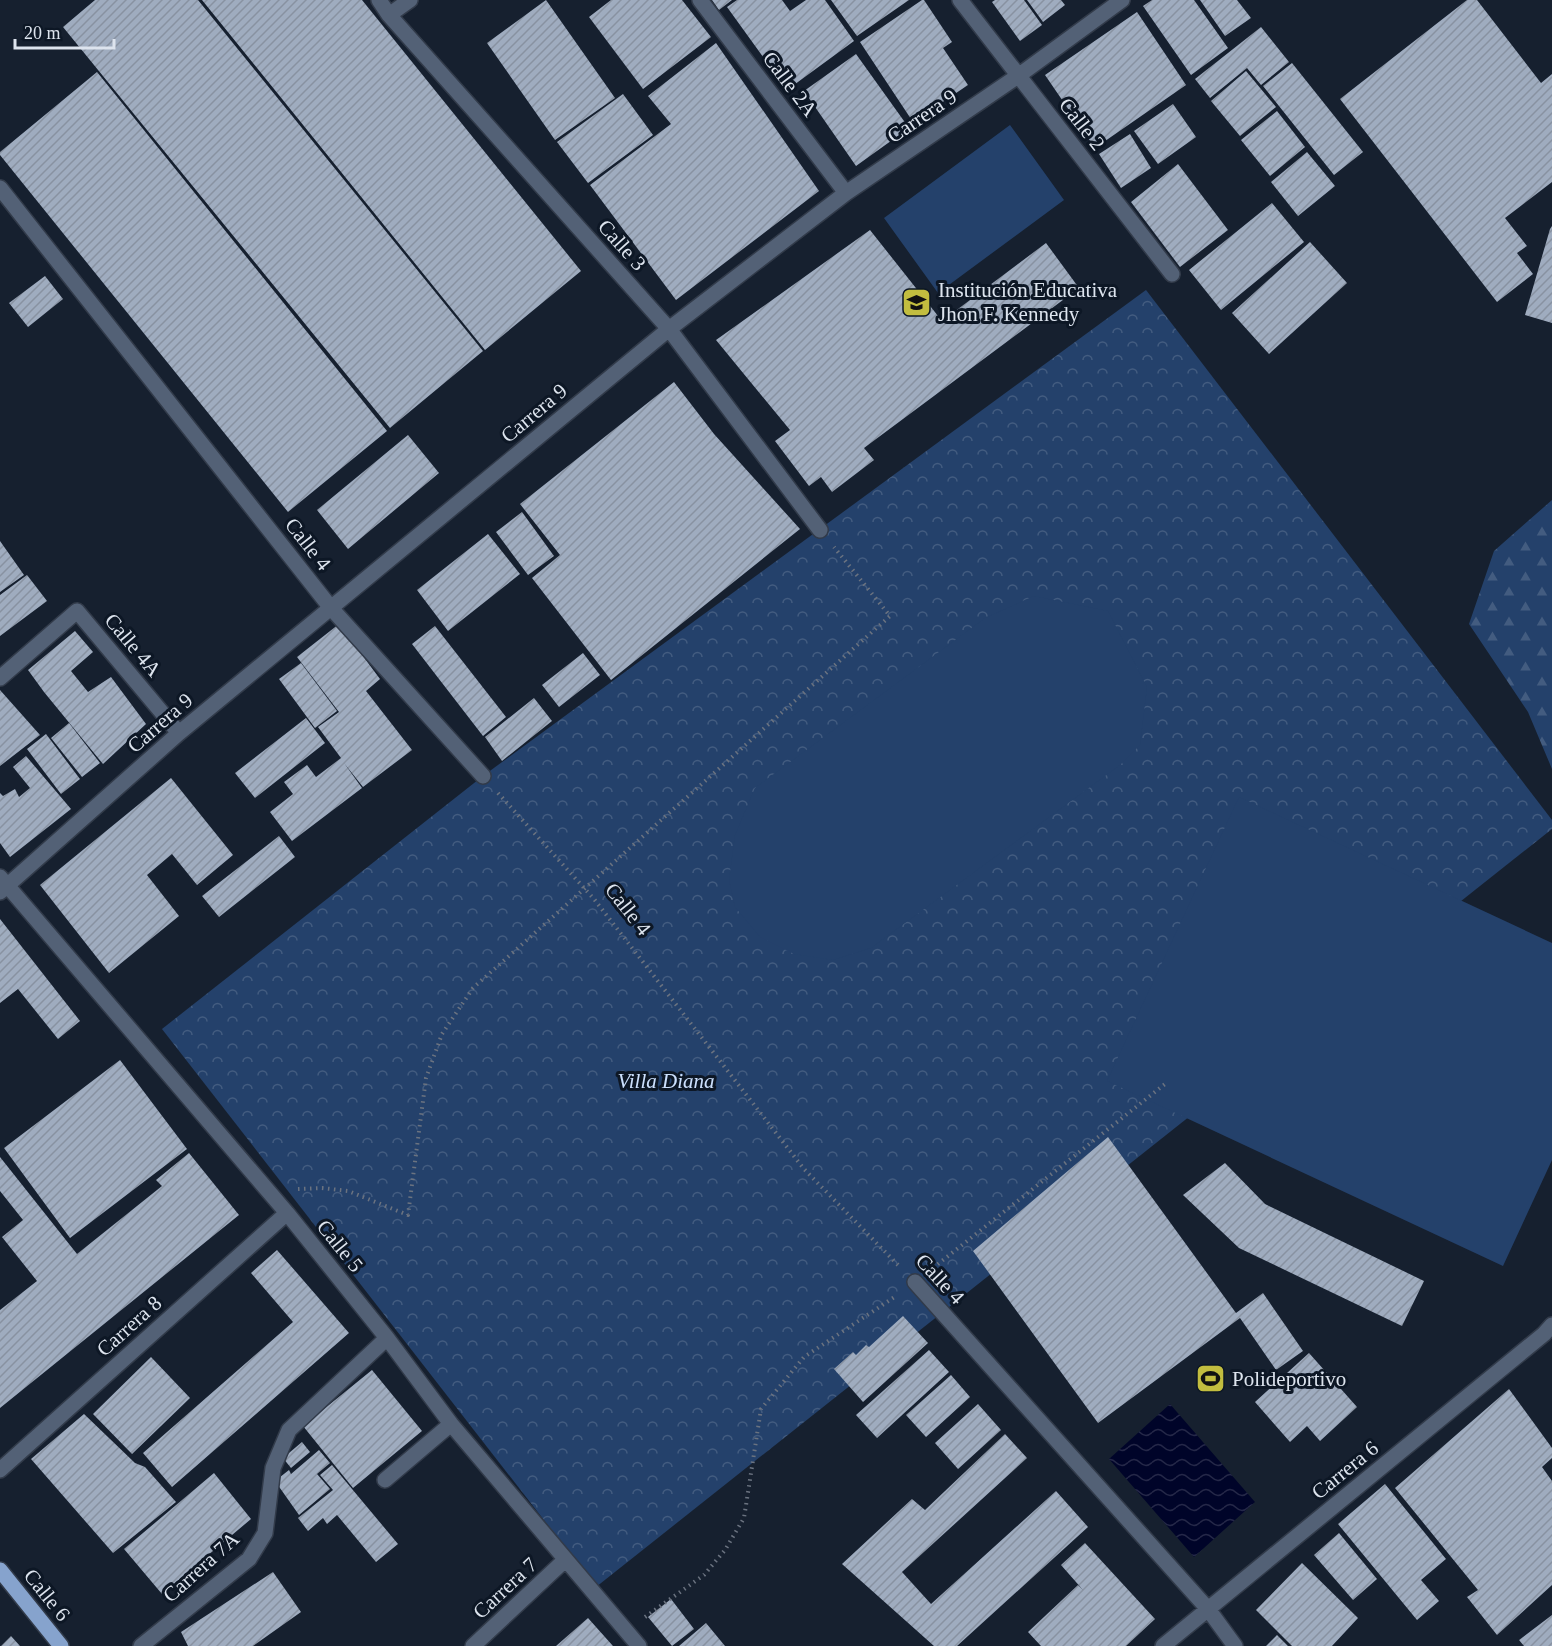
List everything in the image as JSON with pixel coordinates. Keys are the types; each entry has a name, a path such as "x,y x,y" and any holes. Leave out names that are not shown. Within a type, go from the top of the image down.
{"main road":[{"name":"Calle 6","path":"0,1570 61,1646"}],"street":[{"name":"Calle 3","path":"379,0 389,15 669,329 820,530"},
{"path":"389,15 410,0"},
{"name":"Calle 2A","path":"700,0 846,193"},
{"name":"Calle 2","path":"960,0 1172,274"},
{"name":"Carrera 9","path":"2,885 179,733 669,329 846,193 1018,76 1122,0"},
{"name":"Calle 4","path":"0,188 331,608 483,776"},
{"name":"Calle 4A","path":"0,678 77,611 179,733"},
{"name":"Calle 5","path":"2,885 287,1213 387,1338 451,1424 639,1646"},
{"name":"Carrera 8","path":"0,1470 287,1213"},
{"name":"Calle 4","path":"915,1282 1208,1609 1235,1646"},
{"name":"Carrera 6","path":"1163,1646 1549,1335"},
{"name":"Carrera 7A","path":"141,1646 249,1558 266,1533 273,1468 289,1430 387,1338"},
{"path":"385,1480 451,1424"},
{"name":"Carrera 7","path":"473,1646 565,1560"}],"path":[{"path":"288,1189 322,1188 348,1191 408,1215 426,1078 442,1034 473,988 586,890 891,616 820,530"},
{"name":"Calle 4","path":"483,776 594,899 804,1169 915,1282"},
{"path":"640,1620 704,1575 725,1550 744,1518 761,1409 804,1357 915,1282 1165,1084"}],"green space":[{"path":"1010,125 1064,200 938,293 884,218"},
{"name":"Villa Diana","path":"1146,290 1552,820 1552,829 596,1587 162,1029 483,776"},
{"path":"1552,500 1552,769 1528,712 1469,624 1494,551"},
{"path":"1034,596 1108,611 1147,687 1140,745 1120,765 871,948 833,960 794,954 760,937 735,907 729,880 735,835 755,788 985,618"},
{"path":"1239,797 1552,943 1552,1160 1503,1266 1107,1081"}],"water":[{"path":"1170,1404 1255,1502 1194,1557 1109,1459"}],"building":[{"path":"95,0 198,0 483,351 390,428 63,27"},
{"path":"202,0 362,0 581,271 485,350"},
{"path":"546,0 615,98 555,140 487,43"},
{"path":"611,0 682,0 711,37 643,89 589,17"},
{"path":"712,0 732,0 719,10"},
{"path":"737,0 782,0 790,11 806,0 825,0 854,41 787,90 727,7"},
{"path":"831,0 909,0 857,36"},
{"path":"922,0 952,42 943,48 968,85 913,122 860,42"},
{"path":"995,0 1024,0 1042,25 1020,41 992,2"},
{"path":"1027,0 1061,0 1065,5 1043,22"},
{"path":"1152,0 1194,0 1228,48 1191,75 1143,6"},
{"path":"1200,0 1237,0 1251,18 1225,36"},
{"path":"1467,0 1477,0 1541,83 1552,74 1552,182 1505,218 1527,246 1517,253 1533,274 1497,302 1340,99"},
{"path":"1137,12 1186,85 1095,148 1045,75"},
{"path":"1261,27 1289,62 1261,85 1247,68 1210,98 1195,79"},
{"path":"716,43 819,191 676,300 590,185 671,124 648,96"},
{"path":"856,54 909,128 856,166 804,91"},
{"path":"1292,63 1363,152 1334,175 1263,86"},
{"path":"1246,71 1276,107 1240,136 1211,101"},
{"path":"97,72 387,431 288,512 0,155 0,152"},
{"path":"623,94 653,135 588,183 557,142"},
{"path":"1173,104 1196,137 1158,164 1134,131"},
{"path":"1277,111 1305,147 1270,176 1241,140"},
{"path":"1130,134 1151,168 1121,188 1099,154"},
{"path":"1307,152 1335,186 1298,216 1271,182"},
{"path":"1178,164 1228,230 1180,267 1131,202"},
{"path":"1272,203 1304,242 1221,310 1189,270"},
{"path":"1552,226 1552,323 1525,315"},
{"path":"870,230 942,321 1046,243 1079,288 864,448 874,460 832,492 821,477 809,486 775,441 790,430 716,340"},
{"path":"1310,242 1347,283 1269,354 1232,313"},
{"path":"45,276 63,299 28,327 9,303"},
{"path":"674,382 714,434 800,529 611,680 532,578 560,555 520,504"},
{"path":"408,435 439,473 348,549 317,510"},
{"path":"522,512 554,556 528,575 496,532"},
{"path":"488,534 520,574 448,631 417,590"},
{"path":"0,541 24,575 0,592"},
{"path":"27,575 47,601 0,636 0,595"},
{"path":"339,624 380,679 366,691 412,750 363,787 344,763 362,788 292,841 270,812 293,794 284,782 307,765 316,777 341,758 318,727 339,712 297,657"},
{"path":"435,626 506,717 483,736 412,644"},
{"path":"75,631 93,652 71,671 88,692 111,677 146,724 103,764 28,670"},
{"path":"583,653 600,675 559,707 542,685"},
{"path":"301,663 337,711 315,728 279,679"},
{"path":"0,690 40,735 0,766"},
{"path":"534,698 552,721 502,761 485,737"},
{"path":"306,718 325,743 255,798 235,773"},
{"path":"69,723 100,763 82,777 51,738"},
{"path":"46,734 80,779 61,794 27,749"},
{"path":"26,756 71,809 10,857 0,843 0,793 3,796 15,789 19,797 30,788 13,767"},
{"path":"171,778 233,855 197,885 172,854 147,875 179,916 109,973 40,885"},
{"path":"279,836 295,857 219,917 202,896"},
{"path":"0,919 80,1021 58,1039 18,989 0,1003"},
{"path":"120,1060 187,1149 70,1238 4,1148"},
{"path":"1108,1137 1236,1313 1263,1293 1303,1351 1276,1370 1240,1318 1098,1423 973,1251"},
{"path":"189,1153 239,1215 0,1408 0,1310 37,1281 2,1237 23,1220 0,1191 0,1157 77,1254 162,1186 156,1180"},
{"path":"1225,1163 1265,1204 1424,1281 1402,1326 1239,1248 1183,1195"},
{"path":"277,1250 349,1333 172,1487 143,1453 293,1322 251,1273"},
{"path":"903,1316 928,1343 863,1402 834,1369 853,1352 856,1355 866,1345 869,1347"},
{"path":"929,1350 949,1372 877,1438 856,1415"},
{"path":"1309,1353 1357,1407 1320,1441 1307,1426 1290,1442 1255,1402"},
{"path":"151,1357 190,1398 132,1454 93,1414"},
{"path":"372,1370 422,1431 353,1488 303,1426"},
{"path":"951,1375 970,1397 926,1437 906,1415"},
{"path":"1509,1389 1552,1448 1552,1458 1542,1467 1552,1481 1552,1585 1497,1635 1467,1597 1478,1590 1395,1488"},
{"path":"978,1404 1001,1430 958,1469 935,1443"},
{"path":"84,1414 135,1463 145,1467 176,1502 113,1553 31,1459"},
{"path":"1005,1434 1027,1458 902,1572 931,1604 1056,1491 1088,1527 957,1646 934,1646 842,1564 912,1499 925,1510"},
{"path":"302,1442 310,1452 291,1468 283,1458"},
{"path":"319,1450 330,1463 317,1474 330,1489 299,1515 275,1481 289,1470 291,1474"},
{"path":"332,1465 398,1544 376,1562 337,1515 327,1524 323,1518 308,1531 298,1518 333,1490 320,1475"},
{"path":"214,1473 251,1519 162,1594 124,1549"},
{"path":"1385,1484 1446,1559 1421,1580 1439,1601 1417,1620 1338,1524"},
{"path":"1339,1533 1377,1579 1353,1600 1314,1555"},
{"path":"1085,1543 1155,1619 1126,1646 1041,1646 1028,1632 1078,1585 1083,1590 1061,1565"},
{"path":"1302,1563 1358,1618 1332,1646 1292,1646 1256,1610"},
{"path":"273,1572 301,1612 253,1646 188,1646 181,1632"},
{"path":"671,1599 694,1629 672,1646 648,1617"},
{"path":"1552,1615 1552,1646 1524,1646 1519,1640"},
{"path":"588,1618 613,1646 556,1646"},
{"path":"706,1623 725,1646 679,1646"},
{"path":"1277,1635 1288,1646 1266,1646"},
{"path":"11,1636 20,1646 1,1646"}],"place":[{"name":"Institución Educativa Jhon F. Kennedy","path":"917,302"},
{"name":"Polideportivo","path":"1211,1379"}]}
